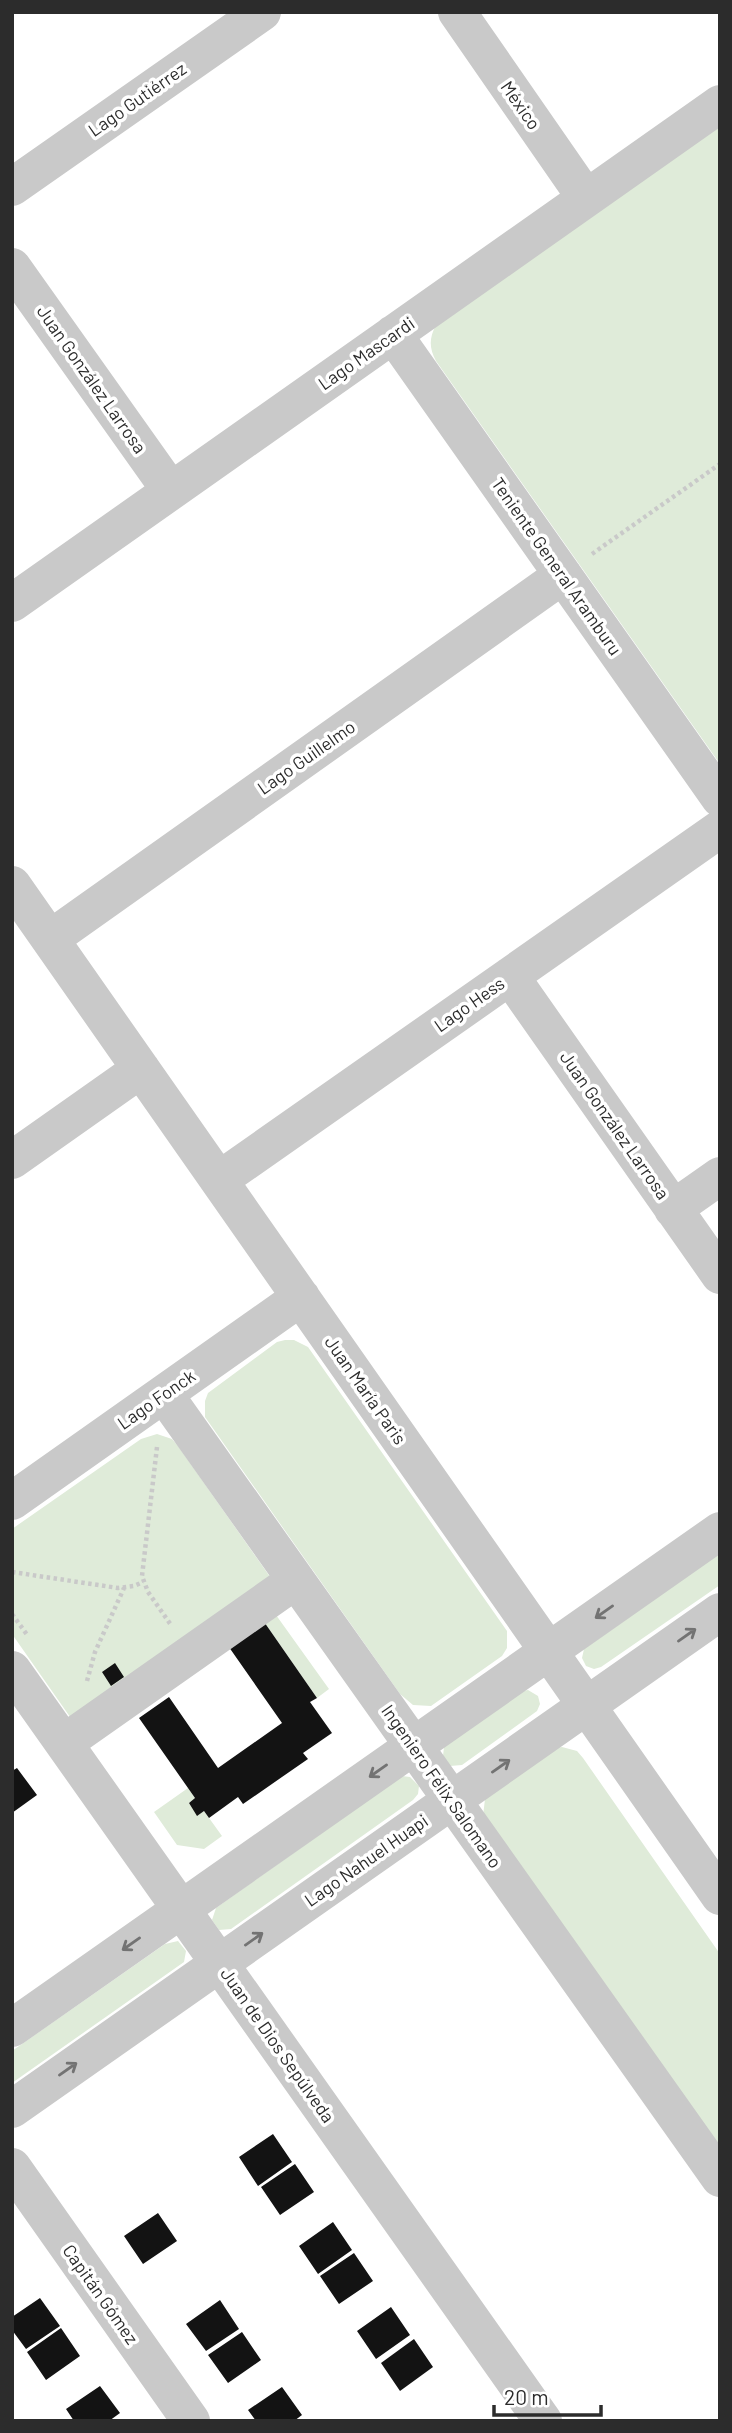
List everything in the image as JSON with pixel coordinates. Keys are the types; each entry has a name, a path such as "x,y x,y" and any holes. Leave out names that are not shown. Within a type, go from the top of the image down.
{"street":[{"name":"Lago Gutiérrez","path":"12,187 262,12"},
{"name":"México","path":"457,12 586,198"},
{"name":"Lago Mascardi","path":"12,603 720,104"},
{"name":"Juan González Larrosa","path":"12,267 171,491"},
{"name":"Teniente General Aramburu","path":"393,334 720,798"},
{"name":"Lago Guillelmo","path":"50,939 563,575"},
{"name":"Lago Hess","path":"219,1180 720,829"},
{"name":"Juan María Paris","path":"12,885 720,1896"},
{"name":"Juan González Larrosa","path":"510,976 720,1275"},
{"path":"12,1160 141,1069"},
{"path":"673,1209 720,1176"},
{"name":"Lago Fonck","path":"12,1501 301,1297"},
{"name":"Ingeniero Félix Salomano","path":"164,1394 720,2178"},
{"path":"12,2028 720,1531"},
{"path":"64,1743 296,1580"},
{"name":"Lago Nahuel Huapi","path":"12,2109 720,1612"},
{"name":"Juan de Dios Sepúlveda","path":"12,1670 543,2421"},
{"name":"Capitán Gómez","path":"12,2167 191,2421"}],"path":[{"path":"563,575 720,464"},
{"path":"157,1446 142,1571 143,1582 176,1631"},
{"path":"149,1448 157,1446 166,1451"},
{"path":"12,1572 124,1588 143,1582"},
{"path":"86,1686 95,1653 124,1588"}],"green space":[{"path":"720,125 720,764 436,361 431,343 436,325"},
{"path":"294,1340 308,1347 507,1631 507,1648 502,1656 431,1706 413,1705 400,1694 205,1417 208,1393 277,1342"},
{"path":"157,1434 172,1439 178,1446 275,1584 75,1724 12,1634 12,1529 141,1439"},
{"path":"720,1553 720,1585 601,1667 594,1669 586,1666 582,1658 584,1649"},
{"path":"271,1608 329,1689 317,1698 260,1616"},
{"path":"528,1690 538,1696 540,1704 537,1711 462,1765 450,1766 443,1756 444,1747"},
{"path":"562,1747 577,1751 583,1758 720,1954 720,2151 483,1816 485,1799 553,1748"},
{"path":"402,1776 410,1777 419,1786 418,1794 413,1800 231,1929 219,1930 212,1920 216,1908"},
{"path":"188,1788 195,1798 189,1803 197,1815 204,1811 222,1836 204,1849 177,1845 154,1812"},
{"path":"178,1941 186,1951 184,1962 12,2083 12,2051 165,1944"}],"building":[{"path":"260,1616 317,1698 310,1702 332,1733 303,1753 308,1759 243,1804 238,1797 209,1818 204,1811 197,1816 189,1803 195,1798 139,1718 169,1697 218,1768 282,1723 224,1640"},
{"path":"115,1663 124,1677 111,1686 102,1672"},
{"path":"17,1768 37,1795 12,1813 12,1771"},
{"path":"273,2134 292,2162 258,2186 239,2157"},
{"path":"295,2164 314,2192 280,2215 261,2187"},
{"path":"158,2213 177,2241 143,2264 124,2236"},
{"path":"333,2222 352,2250 318,2274 299,2246"},
{"path":"354,2253 373,2281 339,2304 320,2276"},
{"path":"40,2298 60,2326 26,2349 12,2330 12,2317"},
{"path":"220,2300 239,2329 206,2351 186,2324"},
{"path":"391,2307 410,2335 376,2359 357,2331"},
{"path":"61,2328 80,2356 46,2380 27,2352"},
{"path":"242,2332 261,2360 228,2383 208,2355"},
{"path":"414,2339 433,2367 400,2391 381,2363"},
{"path":"100,2386 120,2413 109,2421 74,2421 66,2409"},
{"path":"282,2387 302,2415 294,2421 256,2421 248,2410"}]}
